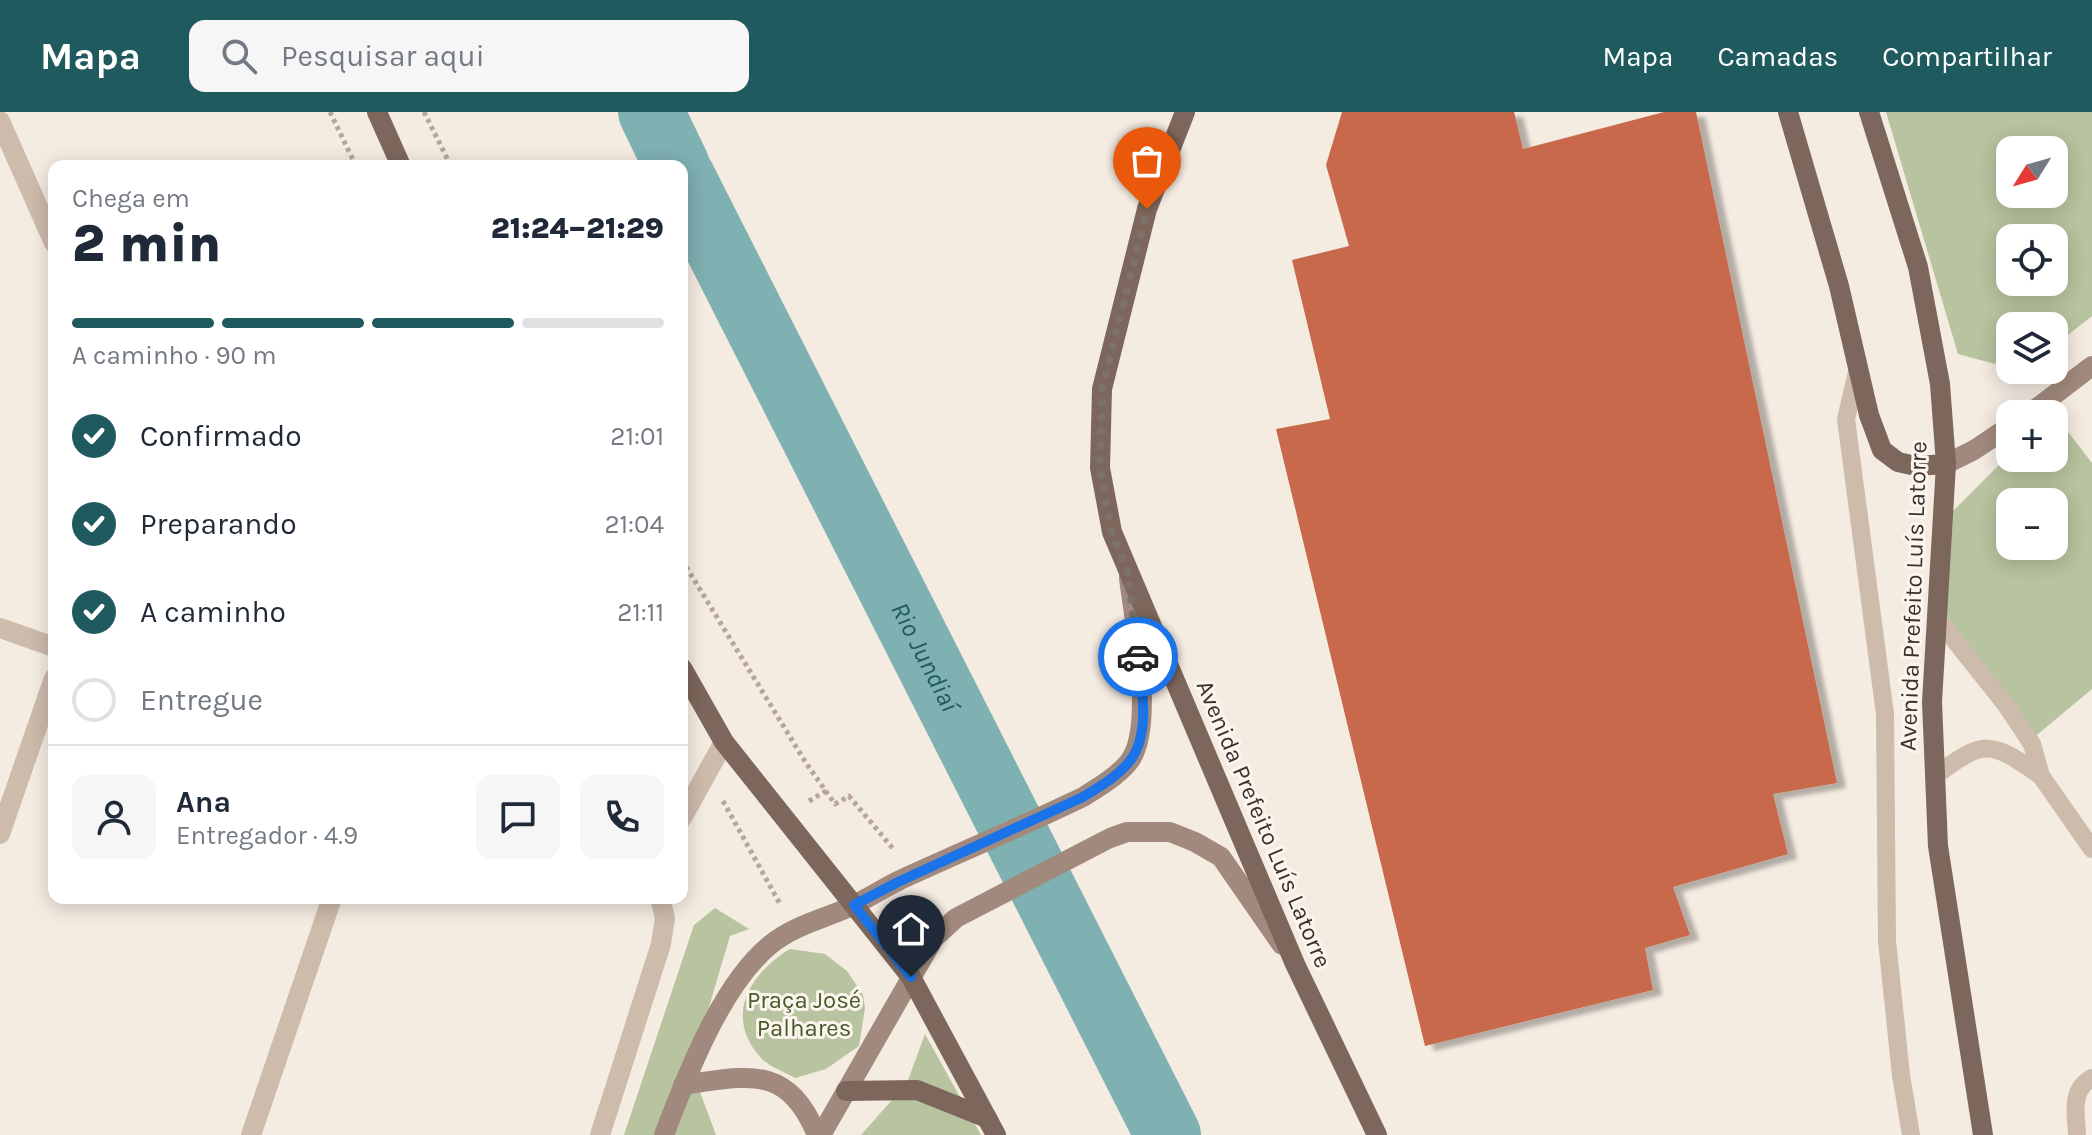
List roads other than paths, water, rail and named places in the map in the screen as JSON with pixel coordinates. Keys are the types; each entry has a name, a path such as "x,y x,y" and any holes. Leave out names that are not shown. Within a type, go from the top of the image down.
{"main road":[{"path":"377,112 398,160"},
{"name":"Avenida Prefeito Luís Latorre","path":"1185,112 1147,209 1102,389 1100,468 1112,532 1295,964 1377,1135"},
{"path":"1788,112 1839,286 1857,372 1882,450 1898,462 1916,466 1946,464"},
{"name":"Avenida Prefeito Luís Latorre","path":"1869,112 1918,267 1940,384 1946,464 1932,702 1938,846 1983,1135"},
{"path":"688,679 724,742 911,977 991,1126"},
{"path":"846,1091 917,1090 991,1126"}],"street":[{"path":"0,121 48,229"},
{"path":"2047,400 2092,366"},
{"path":"1946,464 1996,435"},
{"path":"664,1135 683,1085 717,1013 749,968 770,945 794,930 1083,797 1131,761 1141,736 1141,682 1128,573"},
{"path":"0,628 48,645"},
{"path":"0,834 48,695"},
{"path":"688,808 724,742"},
{"path":"819,1135 934,938 956,918 1110,838 1127,832 1170,832 1221,857 1295,964"},
{"path":"251,1135 330,904"},
{"path":"600,1135 661,944 665,918 662,904"},
{"path":"683,1085 747,1077 768,1079 790,1091 819,1135"}],"lane":[{"path":"1857,372 1846,419 1885,714 1887,941 1901,1075 1911,1135"},
{"path":"1936,617 2015,718 2032,744 2041,776"},
{"path":"1935,776 1981,748 1994,747 2012,755 2041,776 2092,849"},
{"path":"2077,1135 2075,1099 2083,1083 2092,1078"}],"waterway":[{"name":"Rio Jundiaí","path":"651,112 674,160"},
{"name":"Rio Jundiaí","path":"688,189 1168,1135"}],"park label":[{"name":"Praça José Palhares","path":"804,1014"}]}
